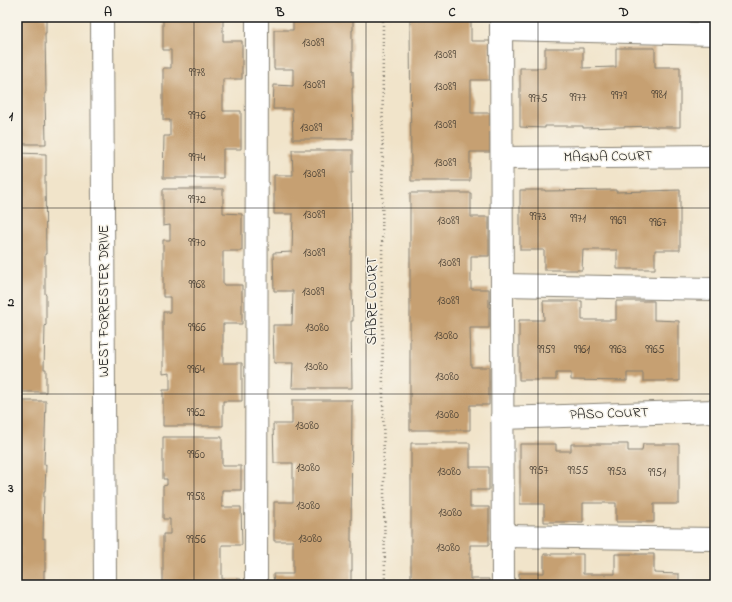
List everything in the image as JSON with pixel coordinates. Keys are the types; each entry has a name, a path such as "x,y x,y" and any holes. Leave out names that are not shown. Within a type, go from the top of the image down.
{"street":[{"name":"WEST FORRESTER DRIVE","path":"102,17 105,585"},
{"path":"256,585 257,17"},
{"path":"503,585 501,23 715,34"},
{"name":"MAGNA COURT","path":"502,158 715,156"},
{"path":"502,285 715,289"},
{"name":"PASO COURT","path":"502,418 715,411"},
{"path":"503,536 715,539"}],"path":[{"name":"SABRE COURT","path":"382,17 382,293 385,585"}],"building":[{"path":"17,17 46,17 46,144 17,144"},
{"path":"163,17 223,17 223,41 242,41 242,79 223,79 223,111 241,111 241,149 223,149 223,178 163,178 164,136 170,136 170,120 163,120 163,68 171,68 171,50 163,50"},
{"path":"293,17 353,17 353,139 293,139 292,109 273,109 274,85 293,86 293,69 274,69 274,30 293,30"},
{"path":"410,17 471,17 471,41 490,41 490,80 471,80 471,113 490,113 490,152 470,152 470,181 411,181"},
{"path":"545,48 583,48 583,68 616,67 616,48 655,48 655,67 680,67 680,127 520,127 520,68 545,68"},
{"path":"292,150 353,150 353,172 351,172 351,291 353,321 351,321 352,388 292,388 293,363 274,363 273,325 292,325 293,291 274,291 273,253 292,252 293,214 274,214 274,175 293,175"},
{"path":"17,153 46,154 46,325 44,369 46,369 46,392 17,392"},
{"path":"163,189 223,189 223,213 242,214 242,251 223,251 223,285 242,285 242,324 223,324 223,363 242,363 242,401 223,401 223,426 163,426 163,390 170,390 170,372 163,373 163,312 170,312 170,297 163,297 163,240 170,240 170,225 163,226"},
{"path":"520,190 616,190 616,192 680,190 680,250 655,250 655,269 617,269 617,250 583,250 582,270 544,270 544,250 520,250"},
{"path":"410,193 471,193 471,217 489,217 489,256 471,256 471,289 489,289 489,328 470,328 471,367 489,367 489,405 470,405 470,430 410,430"},
{"path":"543,301 582,301 582,320 616,320 616,301 654,301 654,320 679,321 679,381 643,381 643,373 627,373 627,381 571,380 571,373 556,373 556,380 519,380 519,320 544,320"},
{"path":"292,400 352,400 351,585 274,585 273,574 293,574 293,541 274,541 274,502 293,502 293,463 274,463 273,424 292,424"},
{"path":"17,401 46,401 44,465 46,464 43,539 45,538 44,585 17,585"},
{"path":"163,437 222,437 222,466 241,466 241,490 222,490 222,507 241,507 242,545 222,545 222,579 241,579 241,585 163,585 163,534 170,534 170,519 163,519 163,486 167,485 167,479 163,479"},
{"path":"411,443 470,443 470,467 489,467 489,490 470,490 470,507 489,507 489,545 470,545 470,579 489,579 489,585 411,585"},
{"path":"520,444 556,444 556,451 571,451 571,444 628,444 628,451 642,451 643,444 679,444 679,504 654,504 654,522 616,522 616,503 583,503 583,522 544,522 544,504 520,504"},
{"path":"544,554 583,554 583,574 615,574 615,554 654,554 654,573 679,574 679,585 519,585 519,573 544,573"}]}
